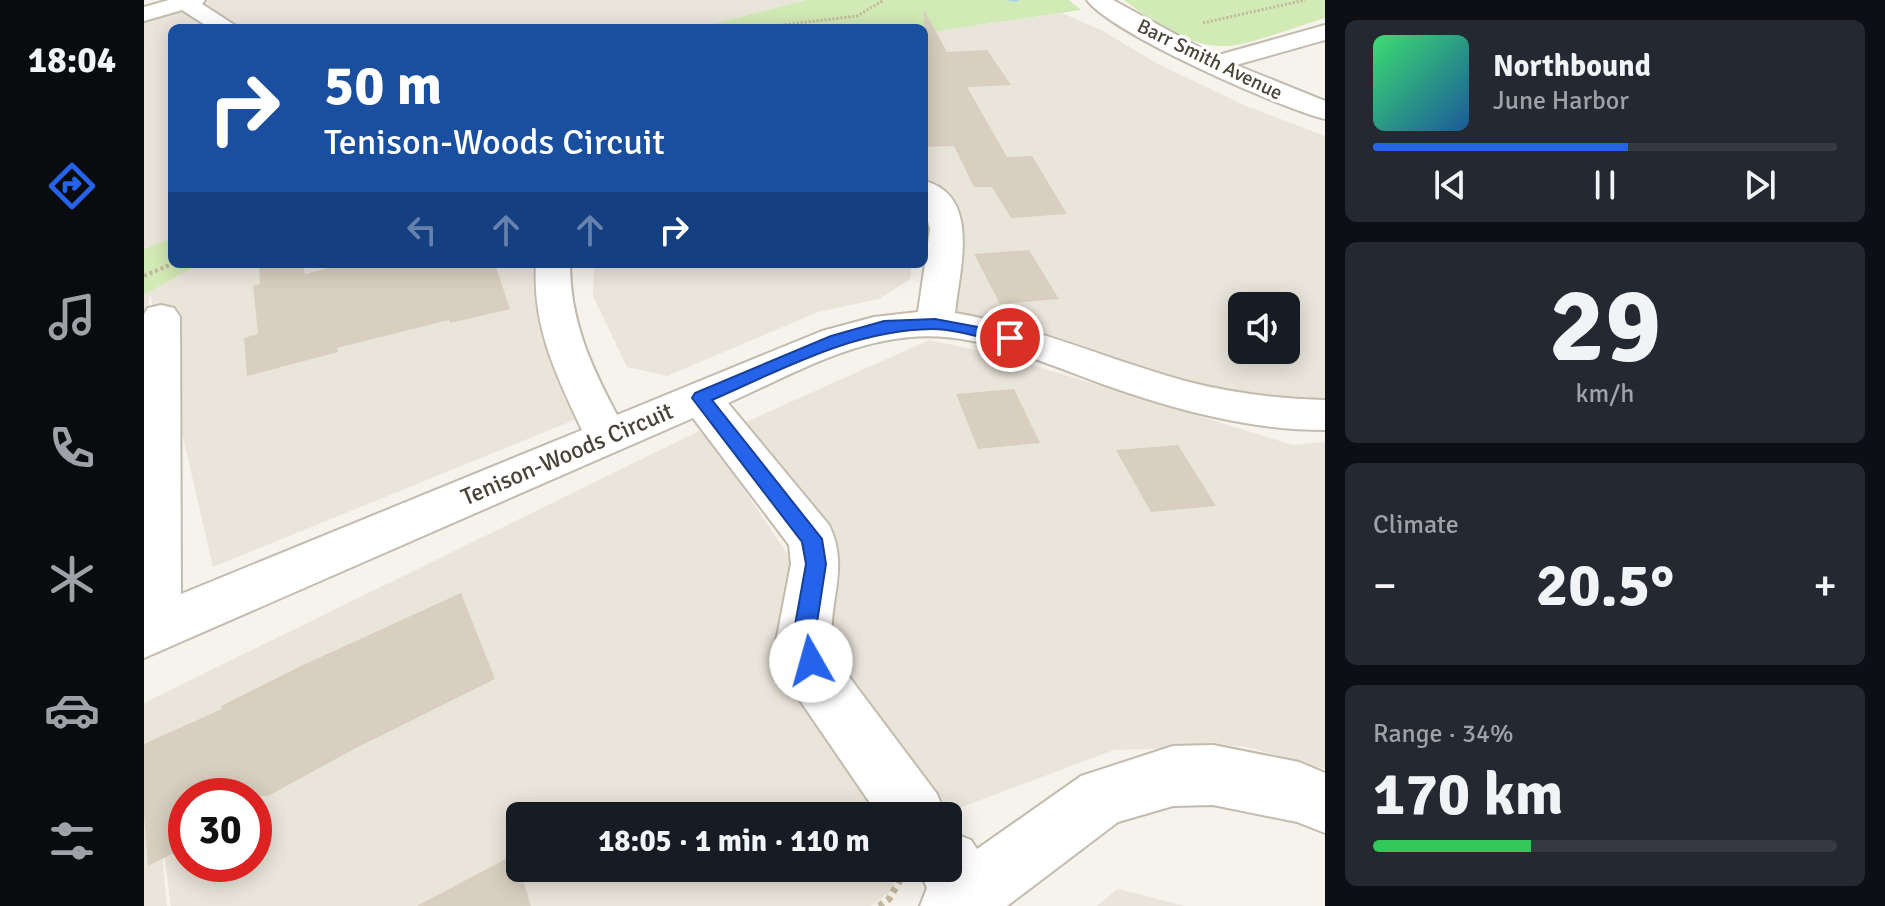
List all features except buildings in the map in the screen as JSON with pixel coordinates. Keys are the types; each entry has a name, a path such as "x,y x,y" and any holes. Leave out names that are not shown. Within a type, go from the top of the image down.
{"street":[{"path":"144,14 190,1 222,24"},
{"name":"Barr Smith Avenue","path":"1103,4 1159,37 1214,64 1325,111"},
{"path":"1214,64 1325,32"},
{"path":"928,193 937,200 945,214 947,229 935,324"},
{"path":"553,268 550,291 557,334 607,437"},
{"path":"150,631 161,317"},
{"name":"Tenison-Woods Circuit","path":"150,631 836,340 884,327 935,324 1010,338 1226,408 1284,416 1325,415"},
{"path":"701,398 812,539 816,564 803,642 818,680 905,802"},
{"path":"957,888 1102,797 1173,776 1213,775 1299,792 1325,803"}],"path":[{"path":"784,24 857,16 884,0"},
{"path":"1204,22 1305,0"},
{"path":"144,276 168,266"},
{"path":"879,906 889,899 899,882"}],"shaded area":[{"path":"206,0 806,0 713,24 168,24 168,240 144,249 144,16"},
{"path":"1062,13 1103,31 1158,64 1246,106 1325,136 1325,413 935,324 947,229 928,197 928,32"},
{"path":"192,268 537,268 550,291 594,412 213,567 150,294 144,329 144,295"},
{"path":"594,268 911,268 910,279 879,299 818,312 667,376 627,367 593,296"},
{"path":"929,340 1000,355 1293,445 1325,442 1325,769 1243,746 1114,750 962,807 962,802 929,802 840,670 873,802 506,802 506,882 894,882 895,888 871,906 171,906 152,760 167,906 144,906 144,703 699,431 711,441 812,590 838,661 812,539 726,431"},
{"path":"1118,889 1185,906 1097,906"}],"green space":[{"path":"806,0 1069,0 1081,10 928,32 928,24 713,24"},
{"path":"1124,0 1325,0 1325,18 1245,43 1209,45 1170,31"},
{"path":"168,240 168,268 192,268 144,295 144,249"}],"waterway":[{"path":"1009,0 1016,0"}],"route":[{"path":"811,661 803,642 816,564 812,539 701,398 836,340 884,327 960,326 1010,338"}]}
